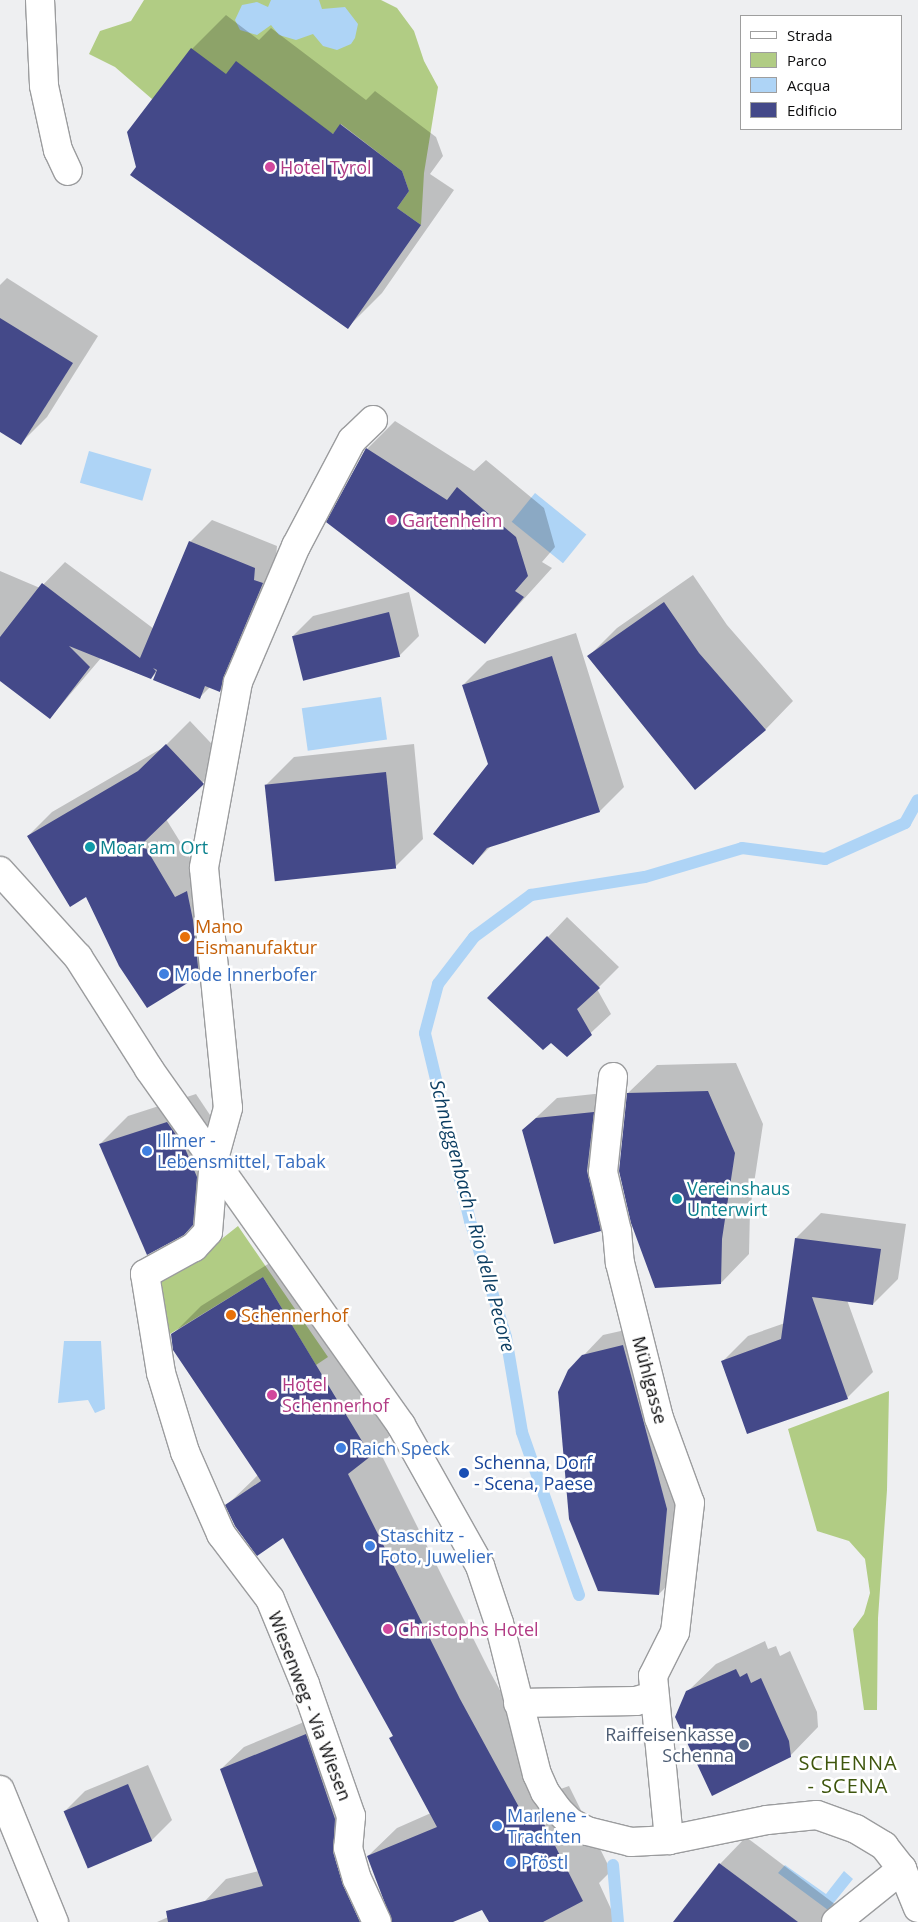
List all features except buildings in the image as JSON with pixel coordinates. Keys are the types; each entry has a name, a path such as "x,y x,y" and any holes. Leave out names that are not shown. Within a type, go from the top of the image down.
{"street":[{"path":"40,0 44,86 58,150 68,171"},
{"path":"214,1158 228,1108 204,868 238,682 296,546 352,440 373,420"},
{"path":"0,871 78,957 149,1069 214,1158 401,1425 480,1566 499,1623 537,1774 545,1792 558,1810 570,1822 587,1831 631,1842 669,1840 767,1820 817,1816 856,1829 884,1846 902,1869 918,1908"},
{"name":"Mühlgasse","path":"613,1077 603,1172 617,1231 620,1263 659,1418 690,1503 675,1632 654,1686"},
{"name":"Wiesenweg - Via Wiesen","path":"214,1158 208,1232 194,1247 145,1274 161,1373 185,1452 221,1534 270,1599 305,1684 351,1816 348,1848 357,1879 377,1922"},
{"path":"518,1703 636,1701 654,1686"},
{"path":"654,1686 669,1840"},
{"path":"0,1790 54,1922"},
{"path":"836,1922 902,1869"}],"green space":[{"path":"144,0 381,0 397,8 414,31 424,61 438,87 424,173 421,225 397,208 409,191 402,171 341,124 333,134 226,74 152,99 115,67 89,54 100,31 131,21"},
{"path":"238,1226 328,1357 316,1365 263,1277 165,1337 154,1279 194,1261"},
{"path":"889,1391 887,1490 878,1618 877,1710 864,1710 853,1629 864,1614 870,1593 865,1559 849,1541 817,1531 788,1429"}],"water":[{"path":"271,0 319,0 322,9 345,7 358,24 355,38 351,44 337,50 323,46 313,34 296,40 279,35 271,25 257,35 240,30 235,20 242,5 257,2 268,7"},
{"path":"89,451 151,469 142,501 80,483"},
{"path":"535,493 586,535 563,563 512,522"},
{"path":"381,697 387,740 308,751 302,708"},
{"path":"64,1341 101,1341 105,1409 95,1413 88,1400 58,1403"},
{"path":"785,1865 826,1894 844,1871 853,1879 828,1910 778,1873"}],"waterway":[{"name":"Schnuggenbach - Rio delle Pecore","path":"579,1595 522,1432 506,1337 470,1221 425,1033 438,984 474,937 531,895 645,877 742,848 825,859 905,823 918,800"},
{"name":"Schnuggenbach - Rio delle Pecore","path":"613,1865 618,1922"}],"place":[{"name":"Hotel Tyrol","path":"270,167"},
{"name":"Gartenheim","path":"392,520"},
{"name":"Moar am Ort","path":"90,847"},
{"name":"Mano Eismanufaktur","path":"185,937"},
{"name":"Mode Innerbofer","path":"164,974"},
{"name":"Illmer - Lebensmittel, Tabak","path":"147,1151"},
{"name":"Vereinshaus Unterwirt","path":"677,1199"},
{"name":"Schennerhof","path":"231,1315"},
{"name":"Hotel Schennerhof","path":"272,1395"},
{"name":"Raich Speck","path":"341,1448"},
{"name":"Schenna, Dorf - Scena, Paese","path":"464,1473"},
{"name":"Staschitz - Foto, Juwelier","path":"370,1546"},
{"name":"Christophs Hotel","path":"388,1629"},
{"name":"Raiffeisenkasse Schenna","path":"744,1745"},
{"name":"Marlene - Trachten","path":"497,1826"},
{"name":"Pföstl","path":"511,1862"}],"district":[{"name":"SCHENNA - SCENA","path":"848,1774"}]}
